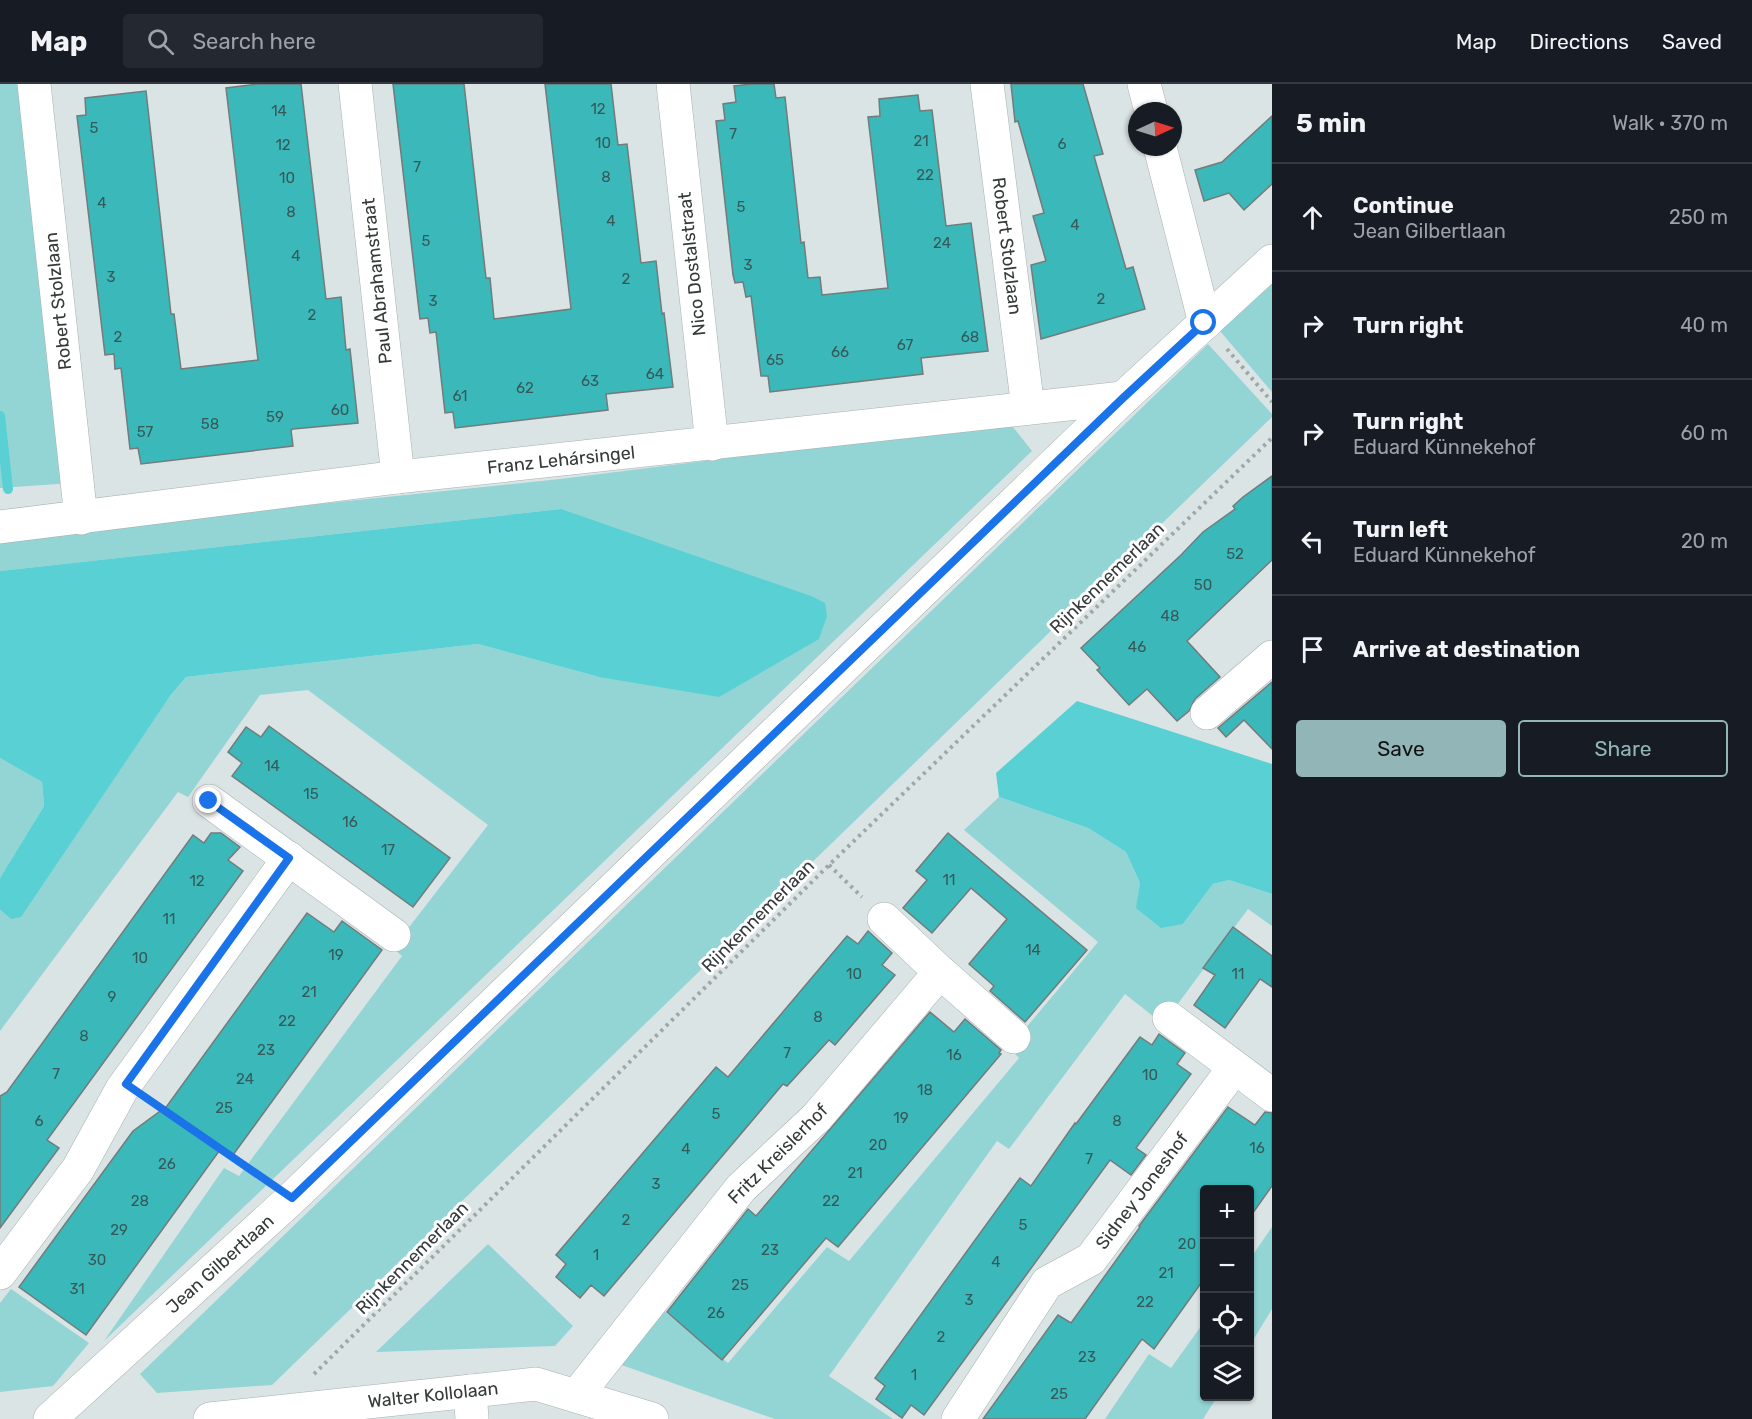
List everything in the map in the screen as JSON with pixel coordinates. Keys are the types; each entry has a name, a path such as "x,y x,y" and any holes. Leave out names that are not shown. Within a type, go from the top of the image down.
{"street":[{"name":"Robert Stolzlaan","path":"34,84 81,518"},
{"name":"Paul Abrahamstraat","path":"355,84 398,477"},
{"name":"Nico Dostalstraat","path":"673,84 712,444"},
{"name":"Robert Stolzlaan","path":"987,84 1028,408"},
{"path":"1144,84 1149,102"},
{"path":"1162,156 1204,323"},
{"name":"Jean Gilbertlaan","path":"50,1419 292,1198 1123,398 1272,261"},
{"name":"Franz Lehársingel","path":"0,527 398,477 1123,398"},
{"path":"1207,713 1272,657"},
{"path":"209,801 394,935"},
{"path":"0,1273 78,1169 126,1084 289,858"},
{"path":"884,919 1014,1037"},
{"name":"Fritz Kreislerhof","path":"577,1395 741,1188 818,1117 940,972"},
{"path":"1168,1018 1272,1095"},
{"name":"Sidney Joneshof","path":"958,1419 1047,1283 1091,1259 1234,1068"},
{"name":"Walter Kollolaan","path":"210,1419 275,1412 336,1412 471,1405 536,1384 652,1419"}],"path":[{"path":"1204,323 1272,402"},
{"name":"Rijnkennemerlaan","path":"275,1412 829,865 1272,438"},
{"path":"829,865 884,919"},
{"path":"126,1084 292,1198"}],"shaded area":[{"path":"0,84 30,84 72,483 0,488"},
{"path":"1272,282 1272,392 1220,331"},
{"path":"1208,344 1272,414 1272,417 272,1385 157,1393 140,1374"},
{"path":"1010,423 1032,451 104,1341 224,1168 239,1176 402,956 393,948 488,825 308,690 260,695 188,797 178,792 0,1031 0,910 11,919 170,696 186,677 478,644 599,677 561,509 0,571 0,537 560,479"},
{"path":"561,509 811,596 825,603 827,616 819,639 719,697 599,677 478,644 186,677 170,696 21,917 11,919 0,910 0,878 44,806 42,782 0,758 0,571"},
{"path":"1077,701 1272,764 1272,894 1229,880 1213,884 1183,924 1161,928 1136,908 1140,883 1126,852 1088,828 999,797 996,773"},
{"path":"0,758 42,782 44,806 0,878"},
{"path":"999,797 1088,828 1126,852 1140,883 1137,908 1183,924 1213,884 1229,880 1272,894 1272,926 1248,909 1163,1024 1125,994 1009,1149 997,1141 829,1376 893,1419 775,1419 613,1362 658,1306 728,1363 827,1247 849,1261 1019,1058 1009,1048 1098,942 964,830"},
{"path":"1272,1227 1272,1309 1254,1338 1254,1293 1254,1253"},
{"path":"488,1244 573,1326 555,1346 376,1352"},
{"path":"11,1289 89,1343 53,1386 0,1392 0,1303"},
{"path":"1200,1328 1200,1401 1214,1401 1203,1419 1105,1419 1149,1354 1171,1368"}],"building":[{"path":"258,84 301,84 326,299 341,297 346,350 350,349 358,423 293,429 291,430 293,446 141,464 138,448 130,449 121,368 115,369 114,354 105,355 77,116 86,115 85,98 146,91 171,314 174,314 181,369 258,360 226,88"},
{"path":"393,84 464,84 486,278 490,278 494,319 571,309 545,84 611,84 618,145 627,144 641,263 656,261 673,387 606,394 608,410 455,428 453,412 445,413 436,332 430,333 428,318 420,319"},
{"path":"774,84 776,98 785,97 801,243 804,242 808,278 820,277 822,295 888,288 868,117 880,116 879,99 918,95 920,111 932,110 946,226 971,223 988,351 921,358 923,374 770,392 768,376 761,376 751,296 746,297 743,282 735,283 733,275 716,121 725,120 723,104 736,102 734,86"},
{"path":"1011,84 1083,84 1103,154 1094,156 1126,269 1133,267 1145,309 1041,339 1031,265 1046,261 1033,216 1044,213 1018,121 1015,122"},
{"path":"1272,116 1272,184 1244,210 1229,193 1204,201 1195,170 1222,162"},
{"path":"1272,476 1272,560 1187,641 1220,677 1195,699 1189,711 1177,721 1147,689 1129,705 1097,670 1100,668 1081,648 1203,532 1235,509 1233,506 1243,497"},
{"path":"1272,682 1272,749 1244,720 1226,737 1218,728"},
{"path":"269,726 450,858 413,907 232,776 242,763 228,752 246,727 261,737"},
{"path":"211,833 221,833 240,847 228,860 243,871 47,1140 59,1148 0,1228 0,1096 7,1092 193,835 204,843"},
{"path":"948,833 1087,950 1025,1022 990,991 994,986 969,964 1007,919 971,888 932,933 903,908 927,880 916,871"},
{"path":"307,913 334,932 342,921 382,950 233,1155 222,1147 86,1335 19,1287 133,1131 167,1106"},
{"path":"1233,927 1272,956 1272,987 1260,979 1225,1028 1194,1005 1215,975 1203,968"},
{"path":"868,931 892,953 882,965 895,975 835,1045 829,1040 787,1086 783,1084 604,1296 591,1285 580,1298 556,1277 566,1264 556,1255 716,1067 728,1077 847,936 858,944"},
{"path":"930,1012 954,1032 965,1019 1001,1050 999,1053 1001,1054 838,1247 826,1238 722,1360 667,1312 748,1209 756,1216"},
{"path":"1159,1034 1185,1053 1177,1064 1191,1074 1136,1148 1146,1155 1131,1175 1110,1160 924,1415 911,1405 902,1418 876,1399 885,1386 875,1378 1020,1178 1031,1186 1140,1037 1152,1045"},
{"path":"1228,1107 1255,1125 1265,1112 1272,1113 1272,1186 1254,1211 1254,1185 1200,1185 1200,1285 1154,1349 1142,1339 1085,1419 983,1419 1058,1315 1071,1323 1139,1226"}],"waterway":[{"path":"0,416 8,489"}],"route":[{"path":"209,801 289,858 126,1084 292,1198 1123,398 1204,323"}]}
